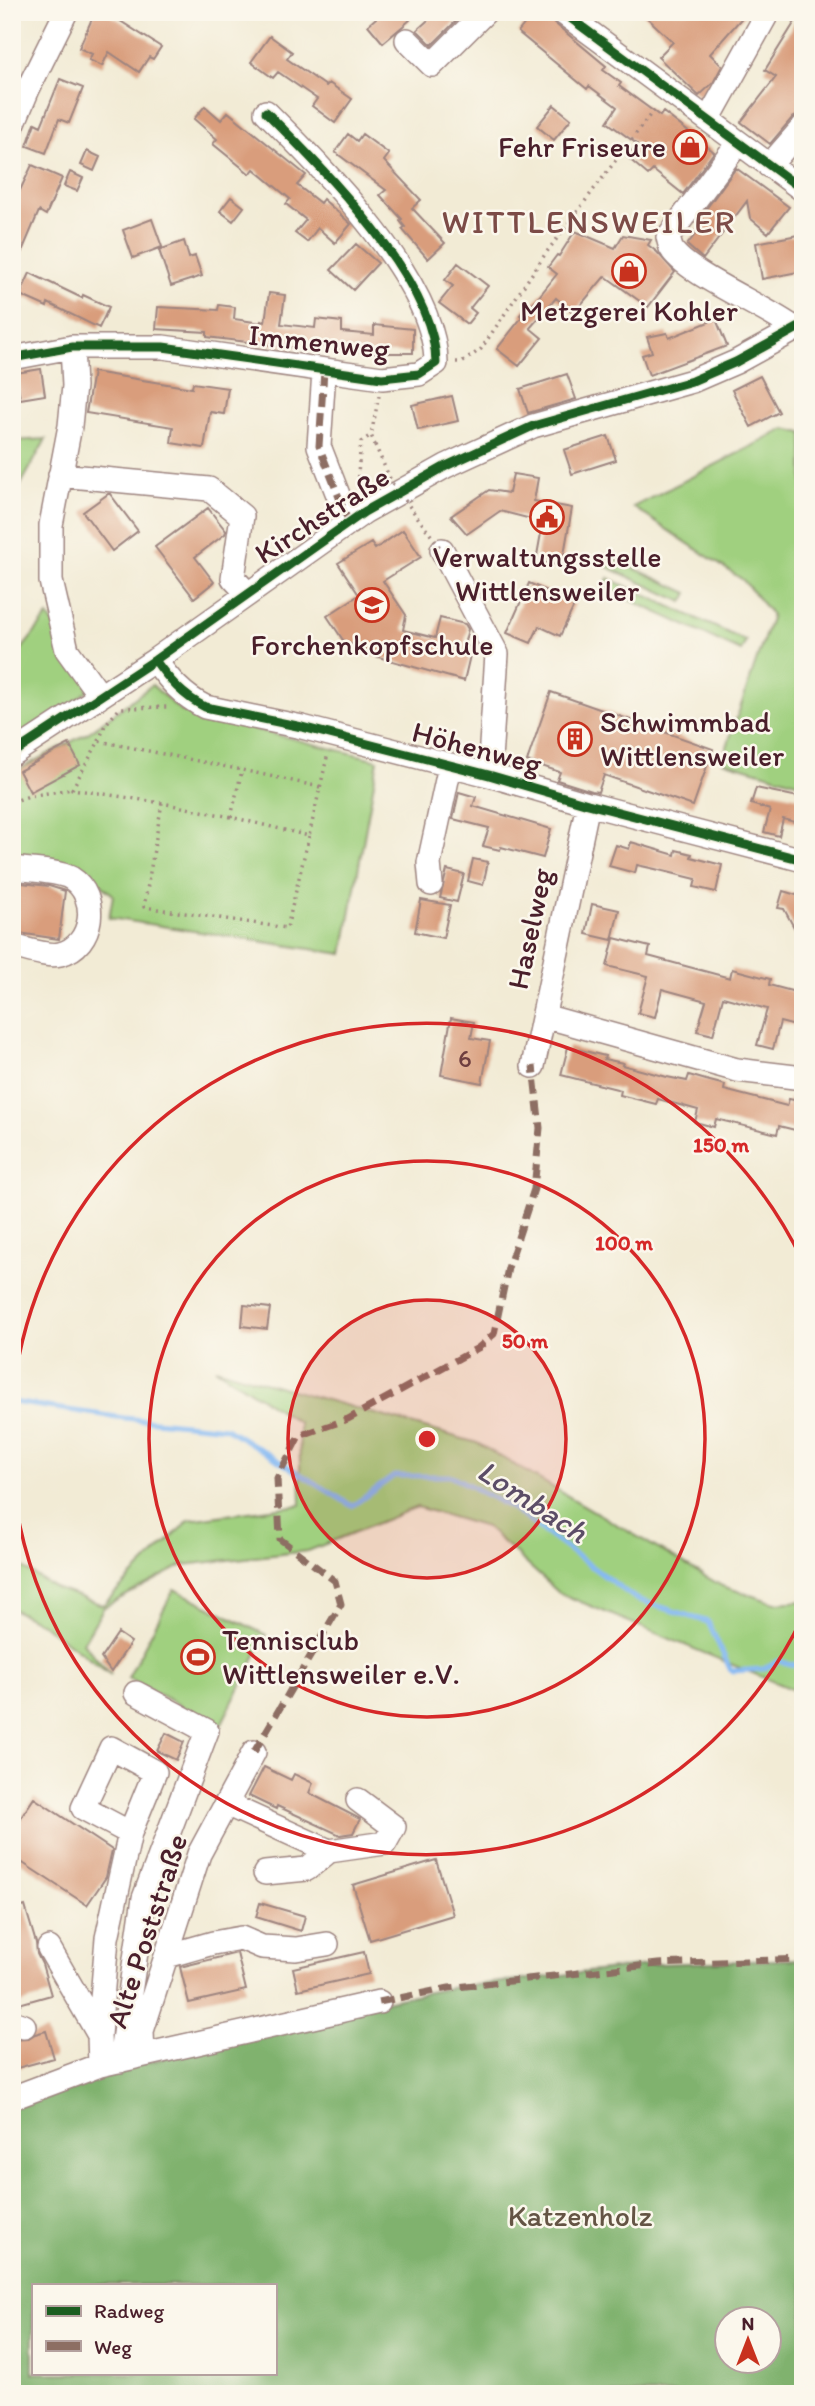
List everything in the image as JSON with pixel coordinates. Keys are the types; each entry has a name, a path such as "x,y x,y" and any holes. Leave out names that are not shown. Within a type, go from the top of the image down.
{"street":[{"path":"12,127 66,12"},
{"path":"407,40 432,65 485,12"},
{"path":"708,120 768,12"},
{"path":"575,16 668,90 803,190"},
{"name":"Immenweg","path":"12,358 72,347 163,347 382,378 419,373 436,363 436,349 430,325 398,261 322,168 266,112"},
{"path":"769,166 803,127"},
{"path":"738,143 668,237 672,250 689,265 756,306 799,327"},
{"path":"756,306 764,347"},
{"name":"Kirchstraße","path":"12,754 155,660 356,517 446,466 533,426 692,381 736,362 799,327"},
{"path":"72,347 74,387 70,426 51,525 51,581 67,650 93,686 98,698"},
{"path":"324,371 319,446 356,517"},
{"path":"60,475 209,489 242,516 233,578 248,594"},
{"path":"442,550 497,654 489,775"},
{"name":"Höhenweg","path":"155,660 168,680 191,700 205,707 302,727 803,860"},
{"path":"431,884 429,863 450,766"},
{"name":"Haselweg","path":"533,1066 588,804"},
{"path":"12,868 68,876 82,887 89,901 85,936 74,949 57,955 12,946"},
{"path":"544,1016 737,1070 803,1078"},
{"path":"110,2063 144,1898 207,1731 136,1693"},
{"name":"Alte Poststraße","path":"143,2055 142,2032 199,1854 254,1752"},
{"path":"265,1873 307,1868 329,1851 385,1843 394,1826 358,1800"},
{"path":"226,1804 329,1851"},
{"path":"99,2035 107,1938 130,1833"},
{"path":"167,1956 241,1938 262,1947 296,1949 327,1944"},
{"path":"49,1948 99,2035 110,2063"},
{"name":"Alte Poststraße","path":"12,2098 110,2063 379,2002"}],"path":[{"path":"436,363 463,362 481,349 546,253 668,90"},
{"path":"382,378 371,435 392,483 442,550"},
{"path":"356,517 362,442 371,435"},
{"path":"72,789 105,725 120,708 166,708 191,700"},
{"path":"99,741 320,787"},
{"path":"162,803 144,907 287,928 329,748"},
{"path":"231,817 242,770"},
{"path":"12,802 29,796 72,789 162,803 309,836"}],"green space":[{"path":"785,429 803,433 803,784 722,761 772,615 743,580 633,507"},
{"path":"46,439 14,497 12,501 12,441"},
{"path":"605,555 688,593 683,602 601,564"},
{"path":"608,578 746,641 741,651 604,588"},
{"path":"48,616 93,686 12,754 12,646 21,650"},
{"path":"152,685 181,711 378,760 343,954 109,918 113,895 90,875 12,864 12,773 88,733"},
{"path":"215,1368 477,1443 722,1586 775,1603 803,1601 803,1694 559,1593 486,1527 417,1507 308,1551 183,1565 104,1607 83,1643 111,1675 44,1625 12,1609 12,1561 55,1588 103,1605 189,1520 301,1505 299,1423"},
{"name":"Tennisclub Wittlensweiler e.V.","path":"174,1589 266,1635 220,1727 128,1678"},
{"name":"Katzenholz","path":"803,1959 803,2394 12,2394 12,2105 122,2069 379,2002 449,1988 657,1964"}],"building":[{"path":"95,12 102,12 117,19 161,47 153,59 149,57 139,72 109,52 102,66 89,60 92,54 79,48"},
{"path":"383,12 403,12 410,20 383,43 368,25"},
{"path":"437,12 465,12 432,45 417,30"},
{"path":"534,12 541,12 606,66 603,70 621,83 619,86 660,116 663,112 714,152 683,194 653,170 648,175 627,157 637,144 607,122 617,107 589,86 587,89 518,32"},
{"path":"641,12 747,12 710,54 722,66 713,83 699,96 658,57 673,42"},
{"path":"801,12 803,113 792,118 770,144 741,122 776,77 765,70"},
{"path":"270,36 292,52 287,59 326,86 329,83 352,99 335,123 312,106 317,99 278,72 273,78 251,62"},
{"path":"60,79 83,88 69,123 59,119 46,153 27,146 35,123 41,126"},
{"path":"554,105 571,119 554,140 537,126"},
{"path":"205,106 221,120 228,112 306,175 297,185 320,203 323,199 351,224 335,243 318,228 307,242 295,233 306,220 286,204 290,199 254,169 250,174 213,144 217,139 194,119"},
{"path":"348,134 357,141 362,134 389,154 384,161 421,200 412,208 445,243 428,259 402,229 405,227 400,221 402,219 380,195 386,190 335,152"},
{"path":"87,151 100,157 94,171 81,165"},
{"path":"32,165 62,178 46,215 39,211 12,275 12,207"},
{"path":"736,168 789,207 768,233 750,218 747,201 703,259 687,245 703,224 698,220"},
{"path":"70,172 83,178 77,191 64,186"},
{"path":"231,197 244,207 233,221 220,211"},
{"path":"152,219 162,247 133,258 123,230"},
{"path":"575,231 615,248 623,235 651,240 648,245 675,272 648,307 605,276 574,313 556,298 530,328 542,338 519,366 497,349 530,302 533,304 557,274 548,267 557,255 559,256"},
{"path":"803,234 803,271 762,279 756,243"},
{"path":"184,241 189,258 195,256 202,276 171,286 159,250"},
{"path":"356,244 378,263 353,290 331,270"},
{"path":"458,263 488,286 470,308 476,313 467,324 439,303 453,286 445,280"},
{"path":"30,273 82,298 83,295 109,307 99,328 48,303 47,307 20,295"},
{"path":"269,293 285,295 281,324 315,328 316,319 342,322 342,332 374,335 374,325 413,329 413,353 373,353 297,343 296,348 207,337 207,332 156,329 158,307 218,310 219,305 235,307 234,319 265,322"},
{"path":"716,319 727,346 649,375 642,355 652,352 647,337 667,333 669,338"},
{"path":"41,369 45,395 20,399 16,373"},
{"path":"93,372 192,388 193,383 228,388 224,414 210,412 204,448 171,443 173,427 86,413"},
{"path":"567,374 576,399 528,413 520,389"},
{"path":"760,376 779,412 751,427 732,390"},
{"path":"452,396 458,421 418,430 412,405"},
{"path":"608,436 616,460 572,474 564,450"},
{"name":"Verwaltungsstelle Wittlensweiler","path":"513,474 538,478 534,501 572,508 562,566 536,561 543,522 500,511 467,534 451,516 489,490 509,493"},
{"path":"108,494 138,531 112,551 83,512"},
{"path":"208,508 226,531 195,557 214,582 194,598 155,547"},
{"name":"Forchenkopfschule","path":"403,530 421,557 383,581 406,615 403,630 435,638 440,618 465,624 468,629 464,645 472,647 464,681 364,653 365,646 345,643 327,616 359,595 338,563 371,543 375,549"},
{"path":"529,583 575,604 560,636 539,626 531,643 507,633"},
{"path":"551,692 713,749 693,806 604,775 598,792 592,791 557,780 560,772 527,761"},
{"path":"69,744 80,765 30,792 19,771"},
{"path":"756,788 803,798 803,824 783,819 779,836 764,832 770,810 751,804"},
{"path":"459,792 476,797 473,806 551,829 543,858 501,847 500,850 483,846 489,828 453,819"},
{"path":"631,842 675,855 676,850 692,854 691,857 722,865 716,892 694,887 696,879 655,869 637,865 635,873 609,866 616,845 629,849"},
{"path":"473,859 488,862 483,885 468,881"},
{"path":"447,870 464,874 457,902 440,898"},
{"path":"12,882 49,886 65,891 59,939 12,932"},
{"path":"783,891 803,897 803,944 784,909 778,908"},
{"path":"421,900 450,905 443,938 415,932"},
{"path":"592,904 619,910 612,940 586,934"},
{"path":"614,938 650,947 648,956 730,978 732,969 770,979 769,985 803,994 803,1028 780,1022 773,1049 757,1045 767,1009 723,997 713,1035 697,1031 706,1001 662,989 655,1017 638,1013 648,976 607,966"},
{"path":"451,1018 474,1022 471,1038 490,1041 482,1083 441,1075"},
{"path":"568,1047 605,1056 604,1059 667,1077 687,1081 689,1075 725,1085 724,1090 787,1106 789,1099 803,1102 803,1132 779,1126 777,1134 716,1119 714,1127 695,1122 698,1110 658,1099 656,1104 620,1095 621,1090 561,1075"},
{"path":"244,1305 270,1308 267,1329 242,1326"},
{"path":"118,1633 131,1642 111,1672 101,1658"},
{"path":"166,1733 184,1742 176,1760 157,1751"},
{"path":"264,1767 291,1780 294,1774 313,1783 309,1793 360,1819 353,1833 340,1835 249,1796"},
{"path":"34,1798 112,1850 106,1877 87,1905 12,1856 12,1831"},
{"path":"436,1860 453,1915 370,1940 353,1885"},
{"path":"260,1903 305,1916 301,1931 256,1917"},
{"path":"25,1906 51,1995 12,2006 12,1910"},
{"path":"364,1952 369,1974 298,1990 293,1968"},
{"path":"237,1953 246,1990 189,2003 180,1967"},
{"path":"46,2031 54,2058 17,2068 15,2059 12,2060 12,2040 27,2039"}],"waterway":[{"name":"Lombach","path":"12,1402 124,1418 226,1428 352,1506 394,1476 452,1476 511,1508 636,1599 708,1622 731,1671 763,1669 778,1661 803,1667"}],"marked path":[{"path":"324,371 319,446 349,523"},
{"path":"254,1752 341,1604 335,1581 280,1539 277,1478 299,1436 348,1419 478,1348 494,1334 508,1268 534,1189 540,1128 533,1066"},
{"path":"379,2002 449,1988 658,1964 803,1959"}],"cycle path":[{"path":"562,12 803,190"},
{"path":"12,358 72,347 163,347 382,378 419,374 436,363 431,331 417,297 397,262 344,194 266,112"},
{"path":"12,754 155,660 364,512 446,466 533,426 692,381 736,362 803,325"},
{"path":"155,660 177,687 205,707 302,727 803,860"}],"place":[{"name":"Fehr Friseure","path":"690,147"},
{"name":"Metzgerei Kohler","path":"629,271"},
{"name":"Verwaltungsstelle Wittlensweiler","path":"547,517"},
{"name":"Forchenkopfschule","path":"372,605"},
{"name":"Schwimmbad Wittlensweiler","path":"575,739"},
{"name":"Tennisclub Wittlensweiler e.V.","path":"198,1657"}],"district":[{"name":"WITTLENSWEILER","path":"589,221"}]}
